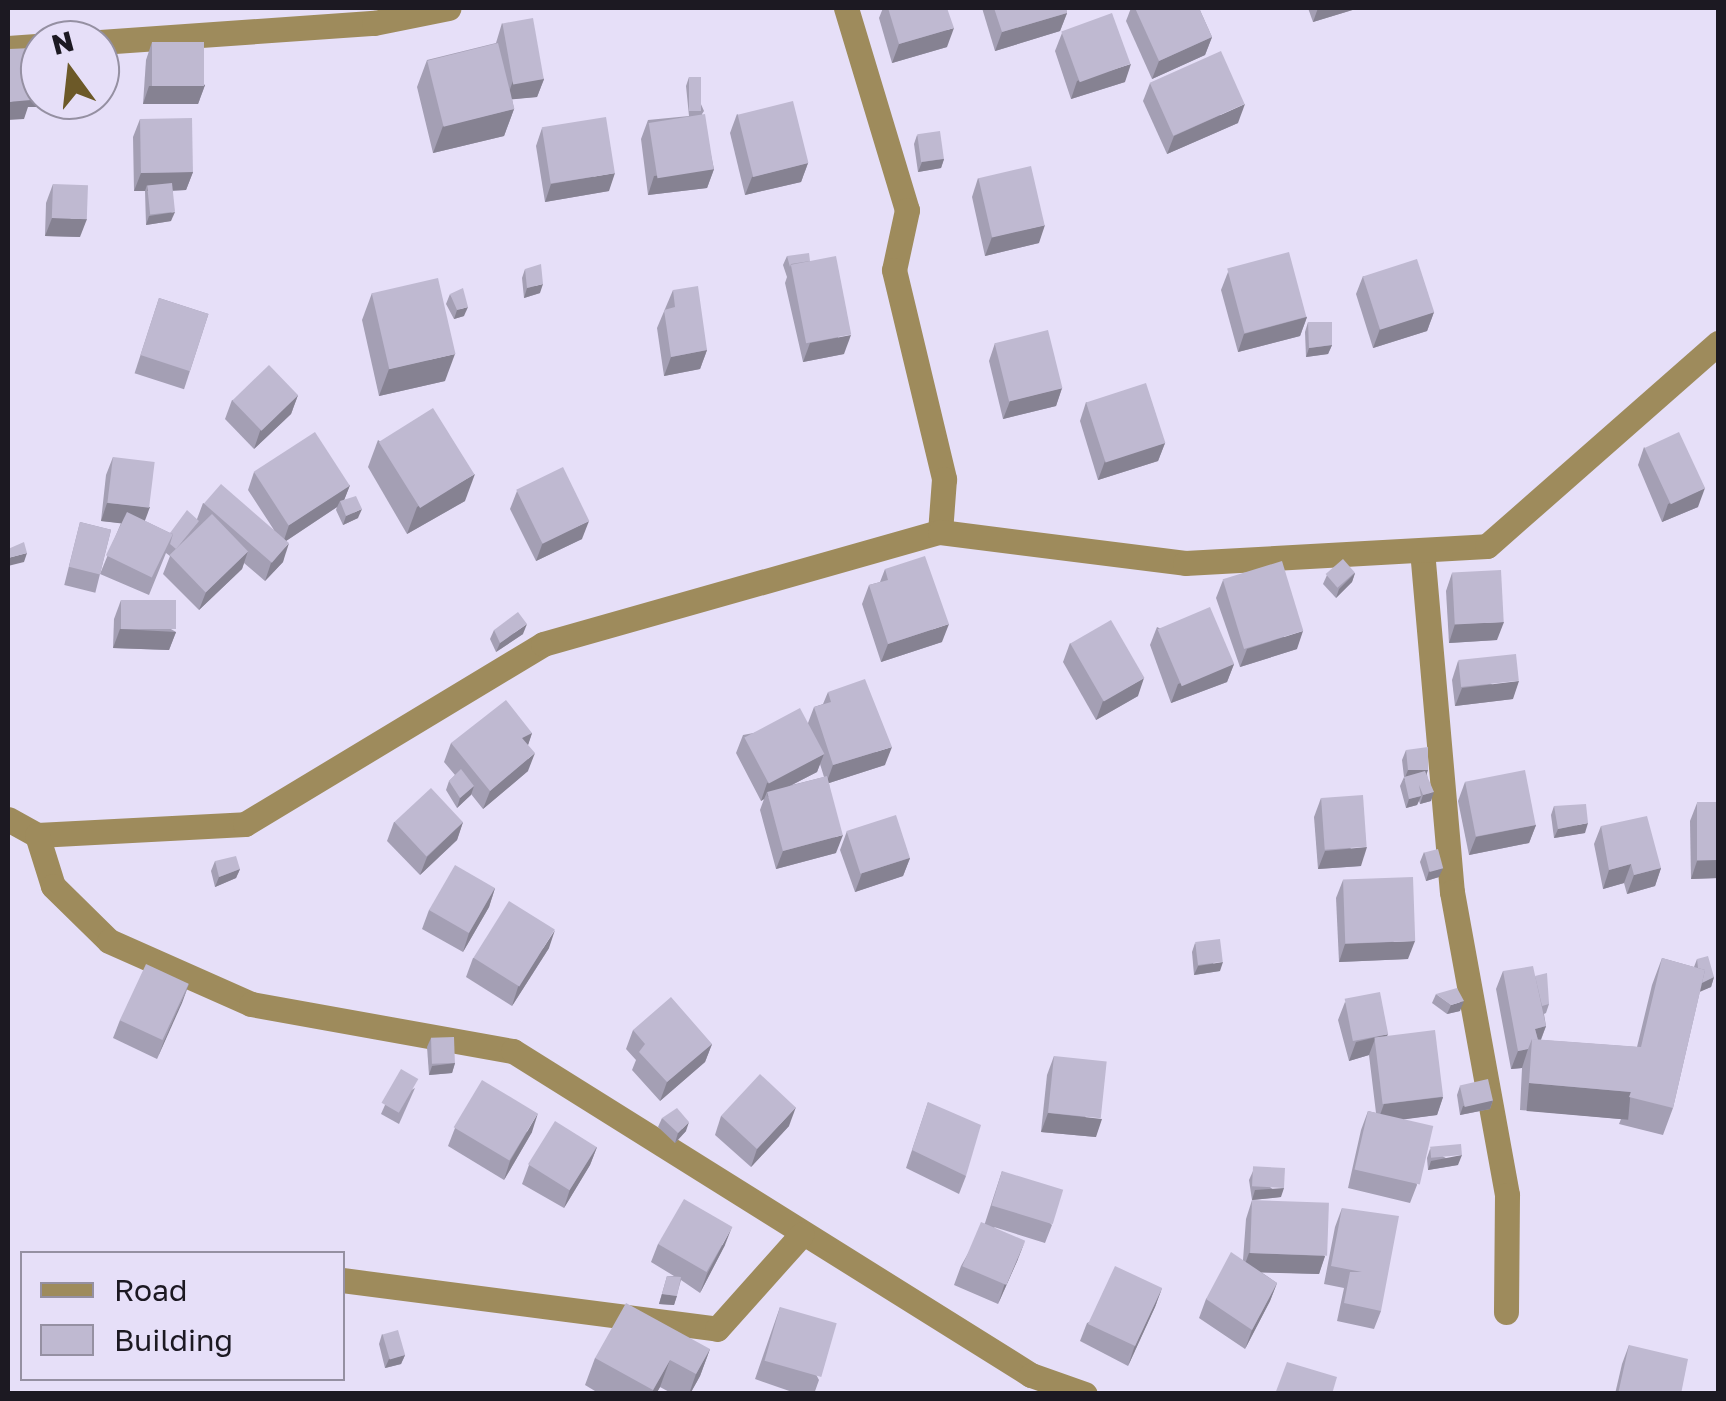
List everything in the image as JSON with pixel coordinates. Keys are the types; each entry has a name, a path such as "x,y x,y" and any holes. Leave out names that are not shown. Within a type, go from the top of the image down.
{"street":[{"path":"120,41 374,22 449,8"},
{"path":"846,8 907,210 894,270 944,479 940,532"},
{"path":"8,819 37,835 245,824 543,644 940,532 1185,563 1487,546 1718,343"},
{"path":"1422,550 1452,892 1507,1195 1506,1312"},
{"path":"37,835 53,886 109,942 251,1004 513,1051 1031,1375 1085,1394"},
{"path":"345,1280 718,1329 802,1234"}],"building":[{"path":"888,8 947,8 954,28 899,44"},
{"path":"994,8 1066,8 1067,13 1002,32"},
{"path":"1135,8 1199,8 1212,37 1159,61"},
{"path":"1112,13 1130,64 1080,82 1061,31"},
{"path":"533,18 544,79 513,84 502,23"},
{"path":"8,37 9,49 20,49 20,101 8,102"},
{"path":"152,42 204,42 204,86 152,86"},
{"path":"498,43 514,109 444,127 427,61"},
{"path":"1221,51 1245,104 1173,136 1150,83"},
{"path":"689,77 701,77 701,111 689,111"},
{"path":"793,101 808,163 753,177 738,115"},
{"path":"705,114 714,169 657,178 649,123"},
{"path":"606,117 615,173 551,183 542,127"},
{"path":"192,118 193,172 141,173 140,119"},
{"path":"940,131 944,159 921,162 917,134"},
{"path":"1031,166 1045,225 992,238 978,178"},
{"path":"172,183 175,212 150,214 147,186"},
{"path":"53,184 88,185 87,219 52,218"},
{"path":"1289,252 1306,317 1245,333 1227,269"},
{"path":"809,253 810,261 790,267 787,256"},
{"path":"836,256 851,335 806,343 791,265"},
{"path":"1417,259 1434,312 1380,330 1363,277"},
{"path":"541,264 543,284 527,288 525,269"},
{"path":"438,278 456,354 389,369 372,293"},
{"path":"698,286 707,350 671,357 664,310 675,307 673,290"},
{"path":"463,288 468,307 457,310 450,294"},
{"path":"159,298 208,314 190,371 140,355"},
{"path":"1308,322 1332,322 1332,345 1309,348"},
{"path":"1048,330 1063,388 1009,402 995,343"},
{"path":"269,365 298,395 261,431 232,400"},
{"path":"1146,383 1165,443 1106,462 1086,402"},
{"path":"433,408 474,474 420,508 379,442"},
{"path":"315,432 350,486 289,525 254,472"},
{"path":"1679,432 1705,488 1671,504 1645,448"},
{"path":"113,457 155,462 149,508 107,503"},
{"path":"563,467 589,521 543,544 516,490"},
{"path":"221,484 289,543 272,563 204,504"},
{"path":"356,496 362,509 346,516 340,501"},
{"path":"187,510 199,521 176,549 170,544 170,533"},
{"path":"127,512 173,534 152,577 106,555"},
{"path":"212,514 248,551 206,592 170,555"},
{"path":"80,522 111,530 100,574 69,567"},
{"path":"24,542 27,553 8,558 8,549"},
{"path":"925,556 949,624 888,644 869,585 888,580 885,569"},
{"path":"1343,559 1355,573 1337,588 1326,574"},
{"path":"1282,561 1303,631 1244,649 1223,579"},
{"path":"1501,570 1504,622 1455,624 1452,573"},
{"path":"121,600 176,600 176,629 121,629"},
{"path":"1210,607 1234,664 1182,686 1158,629"},
{"path":"518,612 527,624 500,643 494,630"},
{"path":"1111,620 1144,678 1104,702 1070,644"},
{"path":"1516,654 1519,681 1461,687 1458,660"},
{"path":"865,679 892,747 833,765 814,707 831,702 828,692"},
{"path":"506,700 532,733 522,738 535,753 490,791 451,743"},
{"path":"800,708 824,754 769,783 744,738"},
{"path":"1428,747 1428,770 1408,770 1406,750"},
{"path":"461,769 474,786 460,798 449,781"},
{"path":"1525,770 1536,825 1476,837 1465,782"},
{"path":"1425,771 1434,792 1423,795 1419,785 1421,796 1409,799 1404,777"},
{"path":"827,776 843,835 783,851 767,792"},
{"path":"431,788 463,822 426,856 394,822"},
{"path":"1363,795 1367,847 1325,850 1321,798"},
{"path":"1697,802 1718,802 1718,860 1697,860"},
{"path":"1586,804 1588,823 1558,829 1554,806"},
{"path":"896,815 910,858 860,874 847,831"},
{"path":"1647,816 1661,868 1634,875 1631,864 1609,870 1601,826"},
{"path":"1438,849 1443,868 1430,872 1424,853"},
{"path":"236,856 240,869 219,877 215,861"},
{"path":"455,865 495,888 469,933 429,910"},
{"path":"1413,877 1415,941 1345,943 1343,879"},
{"path":"509,901 555,930 519,986 473,958"},
{"path":"1220,939 1223,962 1198,965 1195,942"},
{"path":"1708,956 1714,977 1702,983 1705,970 1698,968 1697,959"},
{"path":"1662,958 1705,970 1673,1108 1629,1097 1631,1092 1529,1083 1532,1039 1641,1047"},
{"path":"146,964 189,984 162,1040 120,1020"},
{"path":"1533,966 1546,1026 1535,1029 1538,1040 1532,1039 1528,1049 1518,1051 1503,971"},
{"path":"1547,973 1549,1004 1542,1006 1535,976"},
{"path":"1457,988 1464,1001 1451,1005 1436,994"},
{"path":"1380,992 1388,1034 1353,1041 1345,999"},
{"path":"671,997 712,1044 667,1082 639,1052 645,1044 633,1030"},
{"path":"1435,1030 1443,1097 1383,1104 1374,1037"},
{"path":"454,1037 455,1063 432,1064 431,1038"},
{"path":"1054,1056 1107,1062 1101,1118 1048,1113"},
{"path":"401,1069 418,1079 399,1113 382,1103"},
{"path":"760,1074 796,1107 757,1149 721,1116"},
{"path":"1488,1079 1493,1100 1465,1107 1460,1086"},
{"path":"482,1080 538,1113 509,1161 454,1127"},
{"path":"928,1102 981,1125 966,1176 912,1150"},
{"path":"677,1108 689,1122 678,1133 662,1118"},
{"path":"1368,1111 1433,1126 1420,1185 1355,1169"},
{"path":"555,1121 597,1147 570,1190 528,1164"},
{"path":"1461,1144 1462,1155 1431,1158 1430,1147"},
{"path":"1253,1166 1285,1168 1284,1188 1252,1186"},
{"path":"1002,1171 1063,1190 1053,1224 991,1205"},
{"path":"684,1199 732,1227 706,1272 658,1244"},
{"path":"1252,1200 1329,1203 1327,1256 1250,1253"},
{"path":"1342,1208 1399,1216 1381,1311 1344,1303 1350,1272 1362,1272 1331,1266"},
{"path":"981,1222 1025,1241 1006,1285 962,1266"},
{"path":"1231,1252 1277,1283 1252,1330 1206,1299"},
{"path":"1115,1266 1162,1288 1135,1346 1088,1324"},
{"path":"667,1276 681,1277 677,1296 662,1294"},
{"path":"626,1303 710,1349 696,1374 670,1360 653,1390 595,1358"},
{"path":"780,1307 837,1323 821,1377 765,1361"},
{"path":"398,1330 405,1355 390,1359 383,1334"},
{"path":"1629,1345 1688,1359 1681,1394 1618,1394"},
{"path":"1287,1362 1337,1377 1332,1394 1275,1394"}]}
